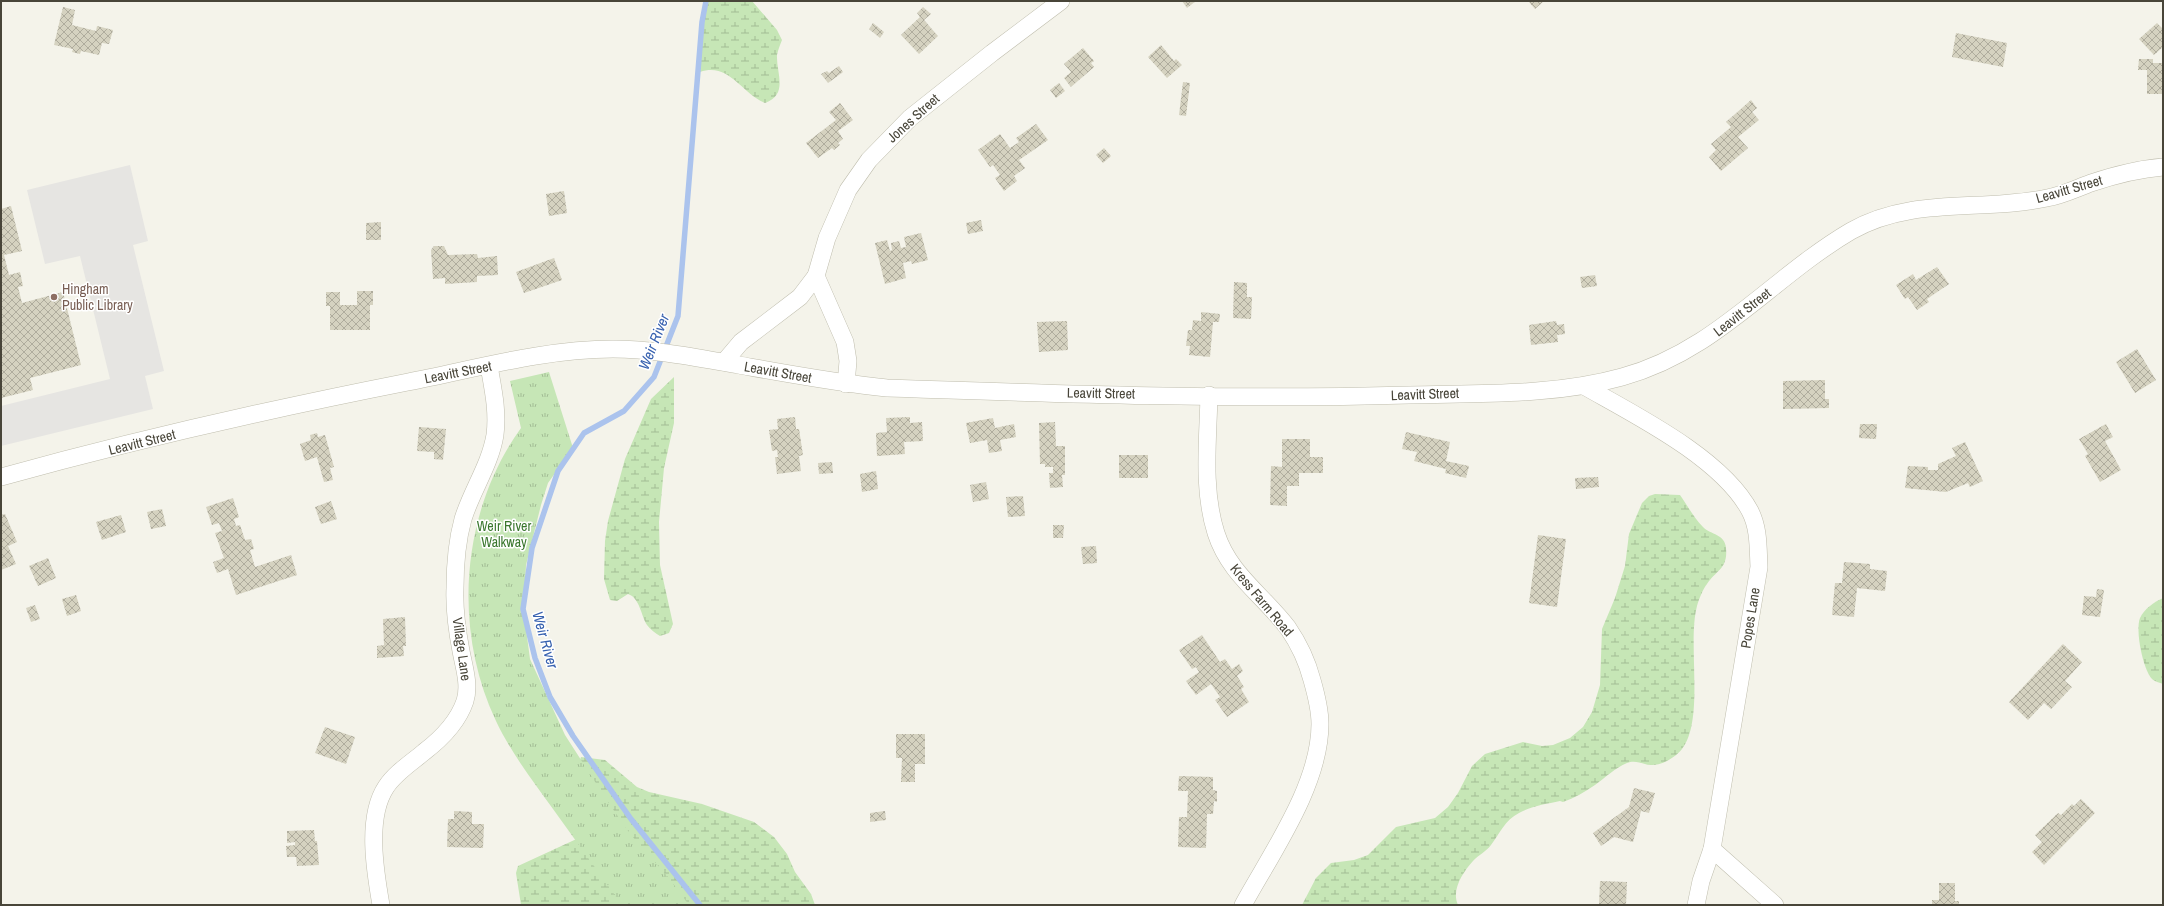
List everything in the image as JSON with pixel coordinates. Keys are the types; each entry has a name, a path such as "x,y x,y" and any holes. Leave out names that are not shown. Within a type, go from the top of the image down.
{"street":[{"name":"Jones Street","path":"724,362 740,342 800,297 816,276 835,217 848,190 869,160 910,118 1061,1"},
{"name":"Leavitt Street","path":"1,477 258,414 557,353 630,350 699,358 846,384 887,388 1209,395 1383,396 1534,391 1584,386 1659,366 1686,352 1708,338 1826,247 1854,229 1878,218 1925,207 2002,204 2049,198 2120,174 2145,168 2163,167"},
{"path":"816,276 845,342 848,361 846,384"},
{"name":"Village Lane","path":"380,905 375,861 374,827 378,806 386,787 398,773 446,732 458,716 466,701 467,689 456,620 454,589 456,554 463,519 490,454 494,436 496,407 489,366"},
{"name":"Popes Lane","path":"1584,386 1664,431 1714,470 1736,490 1750,512 1758,536 1759,568 1712,849"},
{"name":"Kress Farm Road","path":"1209,395 1206,479 1209,506 1216,533 1232,567 1243,581 1279,618 1297,642 1310,673 1318,698 1320,723 1319,742 1310,778 1294,812 1243,905"},
{"path":"1696,905 1701,881 1712,849 1775,905"}],"green space":[{"path":"705,1 752,1 777,30 782,40 777,55 780,82 777,94 772,99 765,103 749,93 727,75 719,71 710,70 700,72 701,26"},
{"name":"Weir River Walkway","path":"549,372 573,448 548,483 526,565 524,614 530,659 565,735 610,805 631,835 668,877 689,905 622,905 515,756 496,721 482,685 473,648 469,609 470,571 475,533 486,496 501,461 521,428 510,381"},
{"path":"674,377 674,423 664,468 659,522 660,565 673,624 669,633 660,636 647,625 638,603 632,596 628,594 617,601 610,600 604,579 605,541 608,521 625,459 651,399"},
{"path":"1655,494 1680,495 1703,527 1720,537 1725,543 1726,548 1725,561 1721,569 1710,579 1701,594 1697,606 1694,622 1693,719 1689,736 1682,749 1672,758 1659,764 1648,765 1639,762 1627,763 1591,788 1571,799 1563,802 1560,801 1534,807 1514,816 1506,823 1489,847 1469,865 1462,876 1456,893 1458,905 1302,905 1316,878 1331,863 1354,860 1368,855 1396,827 1435,818 1448,807 1458,793 1472,766 1485,754 1523,742 1542,746 1553,745 1570,738 1583,727 1592,712 1600,685 1602,629 1615,598 1625,566 1629,534 1642,503 1649,496"},
{"path":"2163,598 2163,684 2153,680 2149,674 2143,659 2138,631 2140,618 2144,612"},
{"path":"581,757 605,760 637,787 649,792 702,804 754,822 774,837 787,854 795,872 811,894 815,905 521,905 516,873 518,866 583,836 577,769"}],"shaded area":[{"path":"130,165 148,241 133,245 164,371 145,376 153,409 1,446 1,406 110,379 80,256 45,264 27,190"}],"building":[{"path":"1182,1 1196,1 1187,8"},
{"path":"1528,1 1544,1 1535,9"},
{"path":"63,7 75,10 72,25 96,31 97,26 113,30 109,44 102,43 99,55 81,51 80,54 72,52 73,49 54,45"},
{"path":"923,7 931,14 924,20 938,36 919,54 901,35 920,17 917,13"},
{"path":"873,23 884,32 880,38 869,29"},
{"path":"2157,23 2163,29 2163,47 2154,55 2139,39"},
{"path":"1956,33 2007,43 2003,67 1952,57"},
{"path":"1161,45 1174,61 1176,59 1182,65 1167,78 1148,57"},
{"path":"1083,48 1094,61 1091,63 1094,67 1071,87 1064,78 1071,72 1064,64"},
{"path":"2139,59 2153,59 2153,63 2163,63 2163,94 2147,94 2147,70 2138,70"},
{"path":"839,66 843,72 828,83 821,74 827,71 829,73"},
{"path":"1183,82 1190,83 1186,116 1179,115"},
{"path":"1059,83 1065,91 1056,98 1050,90"},
{"path":"1751,100 1757,108 1752,112 1759,120 1738,137 1748,148 1721,171 1709,157 1716,150 1711,144 1731,127 1726,122"},
{"path":"840,103 853,120 838,131 843,139 838,143 840,145 834,150 832,148 818,158 806,143 836,120 829,112"},
{"path":"1036,124 1048,140 1019,160 1025,168 1014,176 1017,181 1004,191 995,178 1000,175 993,165 990,167 978,150 1000,134 1010,148 1019,142 1016,138"},
{"path":"1104,148 1111,156 1103,163 1096,155"},
{"path":"564,191 567,213 549,216 546,194"},
{"name":"Hingham Public Library","path":"11,206 22,251 4,255 9,275 20,272 23,286 18,287 22,303 63,292 81,365 30,378 33,390 1,398 1,209"},
{"path":"981,220 983,231 968,234 966,223"},
{"path":"381,222 381,240 366,240 366,223"},
{"path":"921,233 928,260 912,264 911,261 903,263 906,278 885,284 875,243 887,240 890,251 892,250 891,243 899,241 901,248 906,247 904,237"},
{"path":"434,246 444,246 448,255 477,254 478,258 497,256 498,275 477,276 477,282 445,284 445,278 433,279 431,250"},
{"path":"554,258 562,280 524,293 516,272"},
{"path":"1937,267 1949,284 1927,299 1929,302 1917,310 1908,297 1905,299 1896,285 1913,274 1916,280"},
{"path":"1595,275 1597,286 1582,288 1580,277"},
{"path":"1234,282 1247,283 1247,297 1252,297 1251,319 1233,318"},
{"path":"357,291 373,291 373,305 370,305 370,330 330,330 330,306 326,306 326,292 340,292 340,305 357,305"},
{"path":"1201,312 1220,314 1219,322 1213,322 1210,357 1189,355 1190,346 1186,346 1188,330 1192,330 1193,320 1201,321"},
{"path":"1067,321 1068,350 1039,352 1037,322"},
{"path":"1556,321 1557,325 1564,324 1565,334 1557,335 1558,342 1531,345 1529,325"},
{"path":"2137,349 2156,380 2135,393 2116,362"},
{"path":"1825,380 1825,399 1829,399 1829,408 1783,409 1783,381"},
{"path":"795,417 796,429 799,429 803,455 799,456 801,471 777,474 775,457 778,457 777,450 772,451 769,430 778,429 777,419"},
{"path":"910,417 910,423 922,422 923,441 904,442 905,454 877,456 876,433 887,432 886,418"},
{"path":"993,418 995,428 1014,424 1016,437 1000,440 1002,451 989,453 987,440 970,443 966,423"},
{"path":"1055,422 1056,446 1065,446 1065,475 1062,475 1063,487 1050,488 1049,473 1053,473 1053,467 1045,467 1045,464 1040,464 1039,423"},
{"path":"1860,424 1877,424 1876,439 1859,438"},
{"path":"2106,424 2113,437 2105,441 2121,470 2100,482 2085,456 2088,454 2079,439"},
{"path":"419,427 446,429 443,460 434,459 434,452 417,451"},
{"path":"1406,432 1450,442 1446,461 1469,466 1466,478 1445,473 1446,469 1414,461 1417,452 1402,449"},
{"path":"317,433 318,437 325,435 334,467 330,468 333,480 324,482 317,457 305,461 300,444 311,440 310,435"},
{"path":"1282,439 1310,439 1310,457 1323,457 1323,473 1299,473 1299,486 1287,486 1287,506 1270,505 1271,466 1282,467"},
{"path":"1965,442 1983,481 1970,487 1968,483 1946,492 1905,488 1908,466 1928,467 1928,470 1938,470 1938,464 1956,456 1952,448"},
{"path":"1119,455 1148,455 1148,478 1119,478"},
{"path":"832,462 833,473 819,474 818,463"},
{"path":"876,471 878,489 862,492 860,474"},
{"path":"1598,477 1599,487 1576,489 1575,478"},
{"path":"986,482 989,499 973,502 970,485"},
{"path":"1023,496 1025,516 1008,517 1006,497"},
{"path":"233,498 239,517 234,519 236,526 240,525 245,540 251,539 254,549 250,550 255,567 291,555 297,575 236,595 228,569 217,573 213,562 224,558 215,533 222,531 219,523 212,525 206,507"},
{"path":"331,501 337,519 321,524 315,507"},
{"path":"162,509 166,526 151,529 147,512"},
{"path":"5,514 17,542 8,546 16,564 1,570 1,515"},
{"path":"121,515 126,532 102,540 96,522"},
{"path":"1053,525 1064,525 1063,538 1053,538"},
{"path":"1538,535 1566,539 1557,607 1529,603"},
{"path":"1096,546 1097,563 1083,564 1081,547"},
{"path":"48,558 56,578 38,586 29,566"},
{"path":"1844,562 1870,564 1870,569 1887,571 1885,591 1857,588 1854,617 1832,615 1835,583 1842,583"},
{"path":"2097,589 2104,590 2100,617 2082,615 2084,596 2096,597"},
{"path":"76,595 81,611 67,616 62,599"},
{"path":"35,605 40,619 31,622 26,608"},
{"path":"405,617 406,646 403,646 404,656 377,658 377,646 384,645 383,619"},
{"path":"1202,635 1220,662 1225,659 1232,669 1239,664 1243,671 1237,676 1244,687 1241,689 1249,702 1227,717 1215,700 1220,697 1211,684 1196,695 1186,681 1199,672 1196,667 1192,669 1179,650"},
{"path":"2063,644 2082,662 2065,681 2072,687 2051,709 2044,703 2028,720 2009,702"},
{"path":"325,727 355,737 346,764 315,753"},
{"path":"896,734 925,734 925,764 915,764 915,782 901,782 902,758 896,758"},
{"path":"1179,776 1213,777 1213,790 1217,791 1217,802 1214,801 1213,814 1207,814 1206,848 1178,847 1179,817 1187,817 1188,791 1178,791"},
{"path":"1634,788 1655,793 1649,813 1641,811 1633,842 1614,837 1601,846 1593,833 1629,807"},
{"path":"2081,799 2095,813 2044,865 2032,852 2042,842 2035,835 2058,813 2061,815 2072,804 2074,806"},
{"path":"454,811 472,812 472,824 484,824 483,848 447,847 448,819 454,819"},
{"path":"885,811 886,820 870,822 870,813"},
{"path":"314,830 315,841 317,841 319,865 297,866 296,857 287,857 286,846 295,845 295,842 287,843 287,831"},
{"path":"1600,881 1627,882 1626,905 1599,905"},
{"path":"1939,883 1955,883 1955,901 1959,901 1959,905 1932,905 1932,900 1939,900"}],"waterway":[{"name":"Weir River","path":"700,905 631,819 573,736 550,697 535,658 523,609 532,548 558,471 584,433 624,411 654,377 678,316 702,22 706,1"}],"place":[{"name":"Hingham Public Library","path":"54,297"}]}
